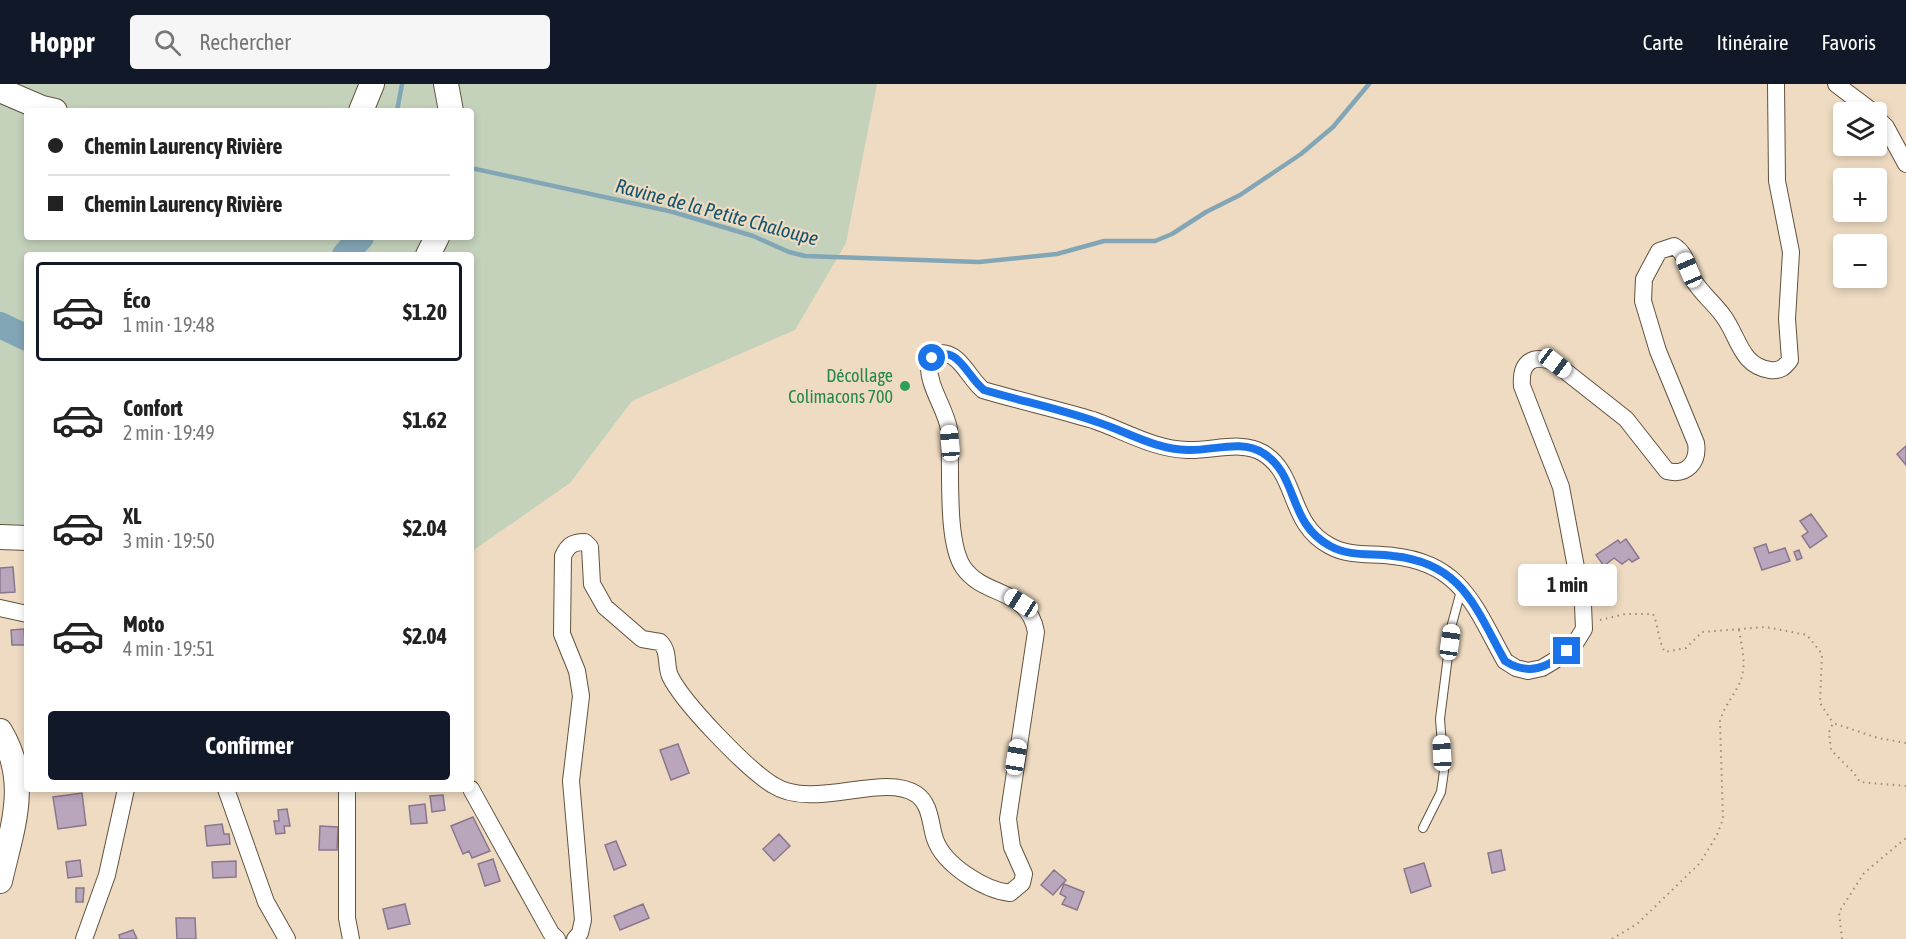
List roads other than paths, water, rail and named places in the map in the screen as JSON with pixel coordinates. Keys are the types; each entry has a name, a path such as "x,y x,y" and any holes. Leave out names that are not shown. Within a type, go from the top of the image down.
{"main road":[{"path":"362,108 372,84"},
{"path":"446,84 450,108"},
{"path":"0,90 42,108"},
{"path":"0,537 24,538"},
{"path":"0,731 16,762 18,788 0,881"}],"street":[{"path":"575,939 580,933 583,920 572,760 581,696 580,681 562,634 563,556 568,547 577,542 585,542 590,547 592,584 605,607 642,639 655,640 664,645 670,676 685,699 738,755 774,786 804,793 848,793 897,787 910,790 921,797 927,807 938,845 952,862 997,891 1010,893 1022,883 1024,874 1012,847 1008,819 1035,632 1029,612 1021,603 975,579 964,569 956,555 953,536 949,429 946,415 928,376 929,364 939,353 949,353 956,358 974,383 984,390 1082,417 1139,440 1187,450 1232,447 1261,451 1274,460 1285,475 1302,520 1330,546 1347,553 1400,556 1449,575 1462,587 1505,661 1516,668 1528,670 1542,668 1557,659 1576,642 1584,629 1584,621 1561,487 1522,386 1521,374 1525,364 1532,358 1544,358 1555,363 1626,419 1667,471 1689,468 1694,463 1698,452 1696,442 1658,351 1643,301 1642,288 1659,251 1674,246 1680,249 1695,281 1725,318 1750,363 1767,370 1776,371 1784,368 1790,360 1787,319 1791,252 1777,181 1776,84"},
{"path":"1836,84 1860,102"},
{"path":"1887,129 1906,164"},
{"path":"0,608 24,613"},
{"path":"84,939 107,875 125,792"},
{"path":"227,792 266,902 286,939"},
{"path":"346,792 347,918 351,939"},
{"path":"474,792 551,933 557,939"}],"lane":[{"path":"1422,828 1442,792 1444,771 1440,719 1452,624 1462,587"}],"waterway":[{"path":"398,108 402,84"},
{"name":"Ravine de la Petite Chaloupe","path":"474,169 673,212 753,236 789,252 805,256 979,262 1057,254 1104,241 1155,241 1172,234 1206,212 1240,195 1301,154 1333,127 1369,84"},
{"path":"348,252 358,240"},
{"path":"0,325 24,337"}],"place":[{"name":"Décollage Colimacons 700","path":"905,386"}]}
